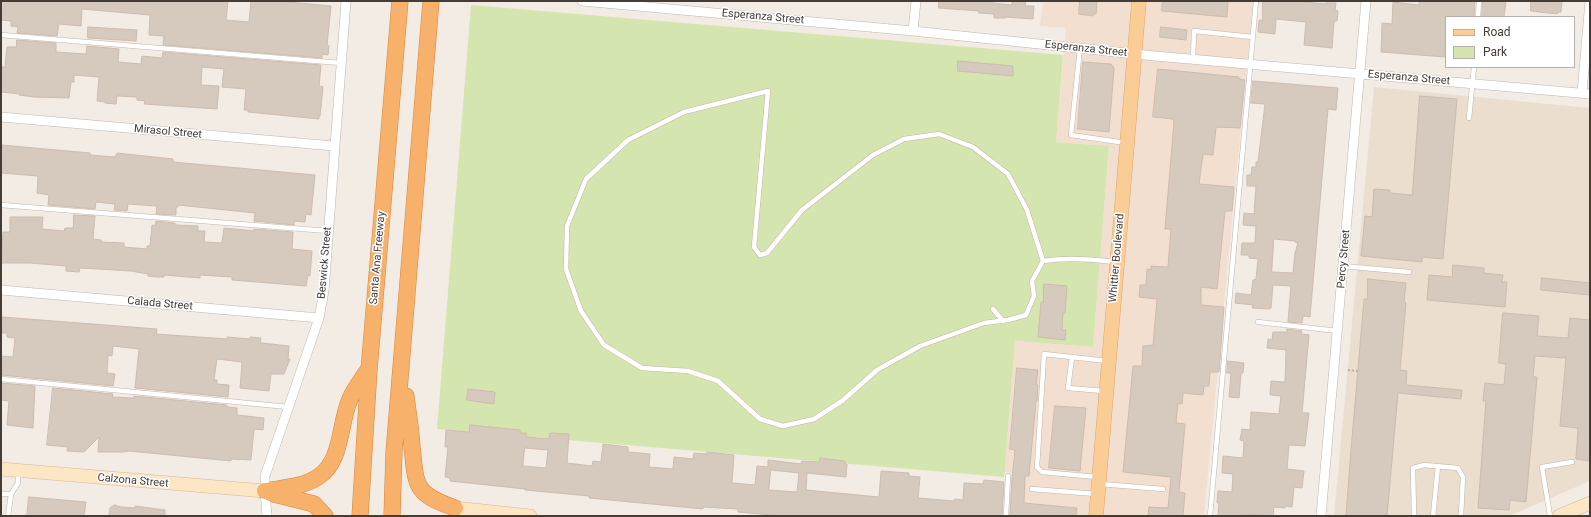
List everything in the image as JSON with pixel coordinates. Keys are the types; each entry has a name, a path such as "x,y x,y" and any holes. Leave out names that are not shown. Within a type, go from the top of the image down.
{"highway":[{"name":"Santa Ana Freeway","path":"360,516 368,370 400,1"},
{"path":"392,516 394,452 431,1"},
{"path":"402,361 413,466 417,484 430,498 455,508"},
{"path":"265,492 303,484 318,477 328,468 336,450 350,399 368,370"},
{"path":"265,492 314,504 325,516"},
{"path":"439,516 455,508"}],"main road":[{"name":"Whittier Boulevard","path":"1096,516 1139,1"}],"street":[{"name":"Beswick Street","path":"267,516 265,476 319,318 324,291 346,1"},
{"name":"Esperanza Street","path":"582,1 1134,54 1586,93"},
{"path":"698,1 698,11"},
{"path":"913,32 916,1"},
{"name":"Percy Street","path":"1321,516 1366,1"},
{"path":"1586,93 1590,1"},
{"name":"Mirasol Street","path":"1,117 334,146"},
{"name":"Calada Street","path":"1,290 319,318"},
{"name":"Calzona Street","path":"1,469 265,492"},
{"path":"1559,516 1590,503"},
{"path":"455,508 530,516"}],"lane":[{"path":"1210,516 1256,1"},
{"path":"1478,16 1479,1"},
{"path":"1193,59 1194,31 1253,37"},
{"path":"1,34 341,63"},
{"path":"1080,48 1071,135 1127,143"},
{"path":"1469,118 1474,68"},
{"path":"768,91 754,247 760,255 767,253 802,210 873,155 904,139 939,134 973,147 1008,174 1027,210 1043,261 1032,281 1034,296 1026,315 1003,321 984,323 920,346 877,370 842,400 814,419 783,426 760,419 718,381 688,372 642,368 604,345 581,311 566,269 567,226 586,179 628,140 684,112 768,91"},
{"path":"1,205 328,231"},
{"path":"1043,261 1058,258 1079,258 1117,262"},
{"path":"1343,266 1409,272"},
{"path":"993,309 1003,321"},
{"path":"1258,322 1338,331"},
{"path":"1098,485 1042,472 1037,467 1044,354 1109,361"},
{"path":"1072,357 1068,388 1106,391"},
{"path":"1,379 288,407"},
{"path":"1550,516 1542,467 1572,462"},
{"path":"1414,516 1413,468 1424,465 1458,468 1463,477 1461,516"},
{"path":"1433,516 1438,466"},
{"path":"8,516 11,494 18,483 18,471"},
{"path":"1006,516 1008,476"},
{"path":"1032,489 1098,485 1163,489"},
{"path":"1,494 11,494"}],"path":[{"path":"1348,370 1358,371"}],"shaded area":[{"path":"1043,1 1253,1 1204,516 1008,516 1012,473 1004,472 1015,341 1093,347 1109,146 1056,142 1066,28 1040,26"},
{"path":"1374,87 1590,108 1590,481 1509,516 1334,516"}],"green space":[{"path":"471,5 1063,55 1056,142 1109,146 1093,347 1015,341 1004,477 437,429"}],"building":[{"path":"1,1 228,1 226,20 249,22 251,1 277,1 331,6 327,45 329,46 328,55 322,54 322,58 163,45 164,36 149,35 150,15 82,9 81,26 59,24 57,36 17,33 18,27 11,26 11,21 1,20"},
{"path":"939,1 993,1 993,3 1012,5 1012,1 1026,1 1025,6 1034,6 1033,19 1005,17 994,18 994,14 979,13 979,11 939,8"},
{"path":"1080,1 1097,1 1096,14 1093,14 1093,16 1079,14"},
{"path":"1163,1 1228,1 1227,17 1162,11"},
{"path":"1263,1 1295,1 1325,4 1336,3 1335,10 1338,11 1337,21 1334,21 1332,48 1304,45 1306,22 1276,19 1275,34 1258,32 1259,20 1262,21"},
{"path":"1419,1 1475,1 1474,16 1445,16 1445,57 1381,52 1382,23 1392,24 1393,2 1419,5"},
{"path":"1483,1 1506,1 1504,16 1482,16"},
{"path":"1531,1 1562,1 1561,12 1558,12 1557,14 1531,11"},
{"path":"88,27 137,30 136,41 88,38"},
{"path":"1161,27 1187,30 1186,40 1160,37"},
{"path":"17,40 56,43 56,52 86,54 87,46 119,49 118,62 141,64 142,56 162,58 163,52 321,65 319,86 323,87 320,116 319,119 248,112 248,110 244,110 246,89 222,87 224,69 202,67 201,85 219,86 217,109 144,104 145,101 137,100 137,97 117,96 116,104 105,103 97,101 99,77 74,75 74,82 71,82 69,98 34,97 1,92 1,67 5,67 7,47 16,47"},
{"path":"958,61 1013,66 1013,76 958,71"},
{"path":"1083,62 1111,64 1114,68 1109,132 1078,129"},
{"path":"1158,69 1239,77 1239,79 1245,80 1240,128 1216,127 1213,155 1203,154 1199,184 1234,187 1232,211 1225,211 1217,289 1201,287 1201,305 1224,307 1219,372 1210,372 1209,386 1204,386 1203,395 1183,393 1182,404 1178,403 1176,423 1185,424 1179,492 1185,493 1183,516 1148,516 1149,507 1168,508 1171,477 1123,472 1133,366 1142,366 1143,346 1153,345 1157,299 1139,297 1140,285 1146,285 1147,269 1151,270 1151,266 1168,267 1171,229 1165,229 1174,122 1173,119 1153,117"},
{"path":"1253,81 1338,88 1336,110 1328,109 1310,317 1303,316 1302,323 1288,322 1291,286 1273,285 1271,308 1269,309 1252,308 1253,305 1235,303 1236,293 1251,295 1253,280 1256,279 1258,259 1249,258 1249,255 1241,255 1242,243 1255,243 1256,226 1243,225 1244,213 1254,214 1256,186 1247,186 1247,175 1251,175 1252,167 1256,167 1256,162 1258,162 1265,104 1251,103","holes":["1274,239 1295,241 1298,243 1295,253 1293,273 1272,272"]},
{"path":"1420,96 1457,99 1443,259 1422,257 1422,262 1361,256 1365,216 1372,217 1374,189 1390,190 1390,193 1412,195"},
{"path":"1,145 90,153 90,155 115,157 117,153 173,159 173,162 315,175 311,215 306,214 305,222 294,221 294,225 254,221 255,213 178,205 178,207 176,207 176,215 156,214 157,206 128,204 127,211 114,210 115,204 96,202 95,209 48,205 49,195 37,193 38,176 1,173"},
{"path":"74,215 95,216 93,239 101,240 101,242 124,243 124,247 147,249 147,246 150,246 152,225 155,226 156,221 175,223 175,225 198,226 198,231 205,231 204,242 222,243 224,228 254,231 254,229 293,232 292,249 312,251 310,276 308,275 306,286 232,280 232,277 200,275 200,278 164,275 164,277 156,277 131,271 80,268 79,272 66,271 66,266 30,263 1,263 3,232 10,232 10,217 43,217 42,229 64,231 65,228 73,228"},
{"path":"1453,265 1484,268 1484,273 1503,275 1502,282 1507,282 1505,307 1427,300 1429,275 1452,277"},
{"path":"1542,278 1590,283 1590,295 1541,290"},
{"path":"1368,279 1406,283 1404,302 1406,303 1400,370 1407,371 1406,385 1462,390 1461,399 1398,393 1387,516 1348,516 1346,515 1351,450 1364,299 1367,299"},
{"path":"1044,284 1067,286 1062,330 1066,330 1065,340 1038,337"},
{"path":"1503,313 1539,316 1537,336 1568,338 1570,318 1590,320 1590,461 1576,459 1578,428 1560,426 1566,358 1535,356 1533,377 1537,377 1526,502 1510,500 1509,510 1478,508 1486,401 1483,401 1485,383 1504,385 1506,364 1499,363"},
{"path":"2,317 157,329 156,334 227,339 227,337 250,339 250,337 261,338 260,343 289,346 288,359 290,359 284,374 271,374 269,391 240,388 242,362 217,359 214,380 217,380 217,384 229,385 228,397 135,388 139,349 113,346 112,356 108,355 107,373 115,374 113,386 1,375 1,356 13,357 15,338 7,337 7,333 1,333"},
{"path":"1287,329 1302,331 1301,334 1309,335 1302,413 1309,413 1305,446 1289,445 1287,469 1304,471 1302,488 1294,487 1292,507 1274,507 1273,516 1242,514 1241,516 1218,516 1218,491 1232,492 1233,474 1222,473 1223,456 1243,458 1244,441 1240,440 1242,429 1250,430 1251,412 1279,414 1281,396 1270,395 1271,381 1285,382 1286,350 1267,348 1268,339 1272,340 1273,332 1287,332"},
{"path":"1228,361 1244,363 1243,373 1241,373 1239,398 1229,397 1231,373 1227,373"},
{"path":"1017,368 1038,370 1036,385 1038,385 1037,401 1029,476 1025,476 1024,503 1077,508 1076,516 1010,516 1015,450 1010,449"},
{"path":"1,383 35,386 33,428 7,425 9,401 1,400"},
{"path":"53,388 113,394 112,397 134,398 134,396 227,405 227,407 237,408 237,415 264,418 263,430 254,429 251,460 231,459 231,461 129,451 98,452 99,437 84,452 67,451 68,447 47,445"},
{"path":"468,389 495,392 494,404 467,400"},
{"path":"1055,406 1086,408 1080,471 1049,468"},
{"path":"470,425 520,430 520,433 526,433 526,437 549,439 550,433 569,434 567,463 592,466 593,461 601,462 603,444 628,447 628,452 650,454 649,467 673,469 674,457 693,459 694,453 707,454 707,452 734,455 732,483 755,485 757,466 768,467 768,460 801,464 802,461 819,462 820,458 845,461 845,464 847,464 846,477 807,473 806,490 879,497 881,471 909,473 909,476 920,477 918,498 954,501 955,499 963,500 964,483 983,484 984,480 1004,482 1002,516 783,516 738,512 738,509 703,507 703,509 589,498 589,496 450,481 450,478 445,477 448,447 445,447 446,430 469,432","holes":["525,448 548,450 546,468 523,466","771,470 799,473 797,492 769,490"]},
{"path":"29,497 86,502 84,516 27,516"},
{"path":"115,505 121,507 135,508 135,506 165,510 165,516 109,516 110,508"}]}
